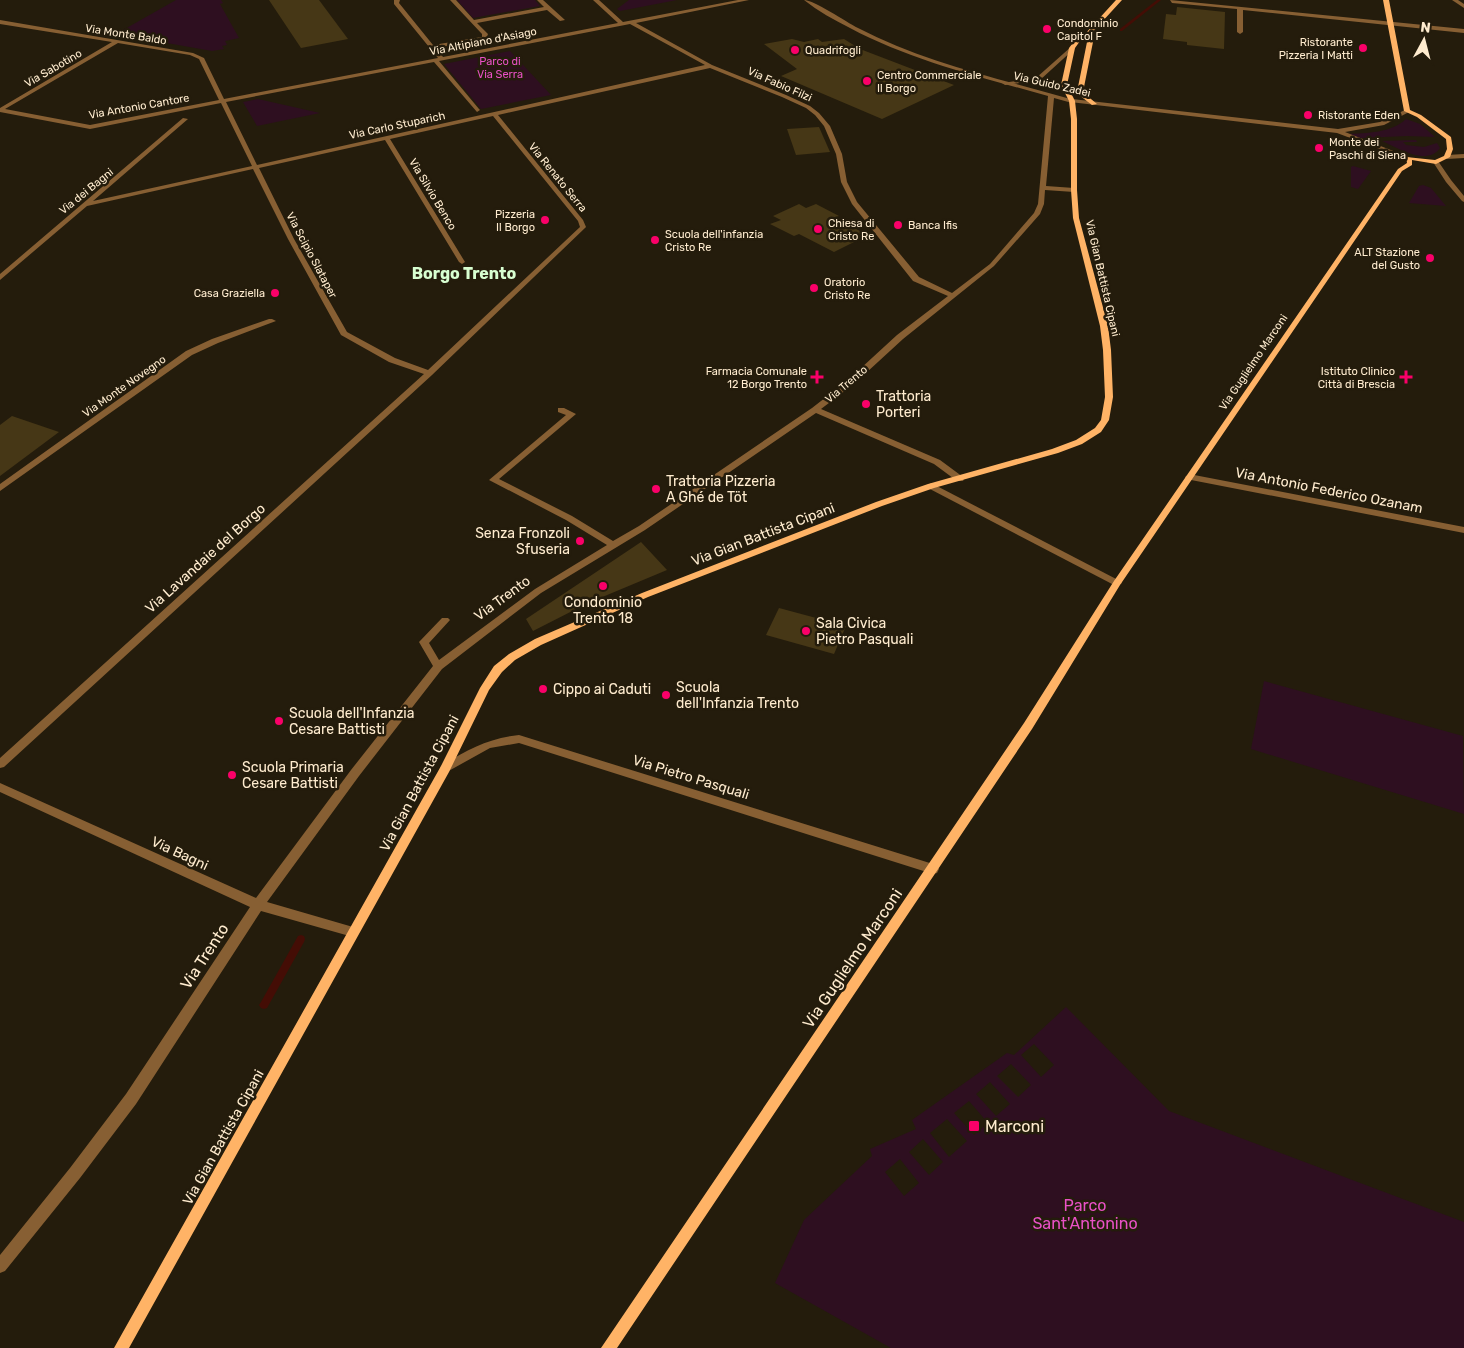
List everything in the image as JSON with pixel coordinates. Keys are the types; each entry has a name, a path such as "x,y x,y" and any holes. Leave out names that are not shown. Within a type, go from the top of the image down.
{"main road":[{"path":"1072,101 1064,85 1072,48 1078,40 1087,35 1119,0"},
{"path":"1386,0 1408,111 1420,116 1449,138 1450,149 1447,157 1436,162 1408,158"},
{"path":"1087,35 1090,42 1081,87 1082,95 1094,104"},
{"name":"Via Gian Battista Cipani","path":"121,1348 445,769 485,688 498,669 512,657 538,642 645,594 879,504 931,486 1055,451 1080,442 1098,430 1105,420 1109,397 1104,326 1076,218 1072,101"},
{"name":"Via Guglielmo Marconi","path":"608,1348 933,869 1028,726 1117,583 1189,476 1400,170 1410,164 1408,158"}],"street":[{"path":"397,0 396,3 432,47 477,110"},
{"path":"432,47 484,38 484,34 453,0"},
{"path":"540,0 562,20"},
{"path":"596,0 622,24"},
{"name":"Via Altipiano d'Asiago","path":"223,101 746,0"},
{"name":"Via Guido Zadei","path":"807,0 858,30 890,45 1005,83 1072,101 1338,131"},
{"path":"1455,0 1464,6"},
{"path":"1172,1 1464,31"},
{"path":"473,22 548,8"},
{"path":"1240,8 1240,32"},
{"name":"Via Monte Baldo","path":"0,22 191,54 200,58 223,101"},
{"name":"Via Fabio Filzi","path":"630,22 710,66 799,103 822,119 840,154 844,182 854,203 916,279 953,296"},
{"name":"Via Sabotino","path":"0,110 116,42"},
{"path":"1005,83 1038,79 1072,48"},
{"name":"Via Carlo Stuparich","path":"88,204 710,66"},
{"name":"Via Trento","path":"0,1266 75,1174 131,1100 258,905 354,773 438,666 538,591 613,545 814,410 851,382 900,337 992,265 1037,214 1041,204 1051,95"},
{"name":"Via Antonio Cantore","path":"0,110 90,127 223,101"},
{"name":"Via Scipio Slataper","path":"223,101 254,166 331,312 344,332 392,360 429,374"},
{"path":"1338,131 1382,124 1408,111"},
{"name":"Via Renato Serra","path":"429,374 583,227 581,221 495,115"},
{"name":"Via dei Bagni","path":"0,278 56,228 88,204 185,120"},
{"path":"1338,131 1408,158"},
{"name":"Via Silvio Benco","path":"387,138 462,262"},
{"path":"1447,157 1464,156"},
{"path":"1436,162 1448,181 1464,200"},
{"path":"1042,188 1074,190"},
{"name":"Via Monte Novegno","path":"0,488 189,353 272,321"},
{"name":"Via Lavandaie del Borgo","path":"0,764 429,374"},
{"path":"561,410 575,411 493,480 569,518 613,545"},
{"path":"814,410 937,462 960,478"},
{"name":"Via Antonio Federico Ozanam","path":"1189,476 1464,530"},
{"path":"931,486 1117,583"},
{"path":"438,666 424,642 445,620"},
{"name":"Via Pietro Pasquali","path":"445,769 480,746 500,740 519,739 933,869"},
{"name":"Via Bagni","path":"0,787 258,905 353,932"}],"green space":[{"path":"176,0 221,0 223,3 220,4 239,38 225,41 227,45 222,46 224,49 212,51 116,34"},
{"path":"457,0 535,0 540,6 473,18"},
{"path":"629,0 677,0 620,11 617,9"},
{"name":"Parco di Via Serra","path":"510,51 551,95 481,109 444,64"},
{"path":"258,99 320,113 257,126 243,102"},
{"path":"1406,119 1420,124 1435,137 1361,138 1347,134 1386,130"},
{"path":"1416,140 1417,142 1403,142 1406,145 1424,147 1437,143 1440,148 1427,156 1420,156 1403,151 1382,141"},
{"path":"1351,167 1371,171 1358,189 1351,187"},
{"path":"1423,185 1431,188 1446,206 1409,203 1419,186"},
{"path":"1264,681 1463,736 1464,814 1251,749"},
{"name":"Parco Sant'Antonino","path":"1066,1007 1169,1111 1464,1222 1464,1348 891,1348 775,1283 804,1220 872,1156 870,1149 916,1129 912,1120 1007,1053 1014,1055","holes":["1034,1044 1054,1065 1041,1077 1021,1055","1011,1064 1031,1085 1018,1097 997,1076","990,1082 1010,1104 996,1116 976,1094","969,1101 988,1123 974,1135 954,1113","947,1119 967,1141 949,1157 930,1133","923,1139 943,1162 929,1175 909,1152","900,1159 919,1183 904,1196 885,1172"]}],"building":[{"path":"269,0 319,0 348,39 301,48"},
{"path":"1177,7 1225,12 1224,49 1187,45 1187,42 1163,39 1166,14 1176,15"},
{"name":"Centro Commerciale Il Borgo","path":"792,39 804,42 818,39 822,42 844,39 860,49 954,85 882,119 781,76 797,69 764,44"},
{"path":"819,127 830,152 796,155 787,129"},
{"name":"Chiesa di Cristo Re","path":"799,204 806,208 816,204 839,216 834,218 868,235 834,252 799,234 794,236 770,224 781,220 773,216"},
{"path":"12,416 59,432 0,476 0,425"},
{"name":"Condominio Trento 18","path":"641,542 667,570 588,603 533,631 526,619"},
{"name":"Sala Civica Pietro Pasquali","path":"779,608 846,626 834,654 766,635"}],"waterway":[{"path":"1121,30 1159,0"},
{"path":"264,1005 301,939"}],"place":[{"name":"Condominio Capitol F","path":"1047,29"},
{"name":"Ristorante Pizzeria I Matti","path":"1363,48"},
{"name":"Quadrifogli","path":"795,50"},
{"name":"Centro Commerciale Il Borgo","path":"867,81"},
{"name":"Ristorante Eden","path":"1308,115"},
{"name":"Monte dei Paschi di Siena","path":"1319,148"},
{"name":"Pizzeria Il Borgo","path":"545,220"},
{"name":"Banca Ifis","path":"898,225"},
{"name":"Chiesa di Cristo Re","path":"818,229"},
{"name":"Scuola dell'infanzia Cristo Re","path":"655,240"},
{"name":"ALT Stazione del Gusto","path":"1430,258"},
{"name":"Oratorio Cristo Re","path":"814,288"},
{"name":"Casa Graziella","path":"275,293"},
{"name":"Farmacia Comunale 12 Borgo Trento","path":"817,377"},
{"name":"Istituto Clinico Città di Brescia","path":"1406,377"},
{"name":"Trattoria Porteri","path":"866,404"},
{"name":"Trattoria Pizzeria A Ghé de Töt","path":"656,489"},
{"name":"Senza Fronzoli Sfuseria","path":"580,541"},
{"name":"Condominio Trento 18","path":"603,586"},
{"name":"Sala Civica Pietro Pasquali","path":"806,631"},
{"name":"Cippo ai Caduti","path":"543,689"},
{"name":"Scuola dell'Infanzia Trento","path":"666,695"},
{"name":"Scuola dell'Infanzia Cesare Battisti","path":"279,721"},
{"name":"Scuola Primaria Cesare Battisti","path":"232,775"},
{"name":"Marconi","path":"974,1126"}],"district":[{"name":"Borgo Trento","path":"464,273"}]}
